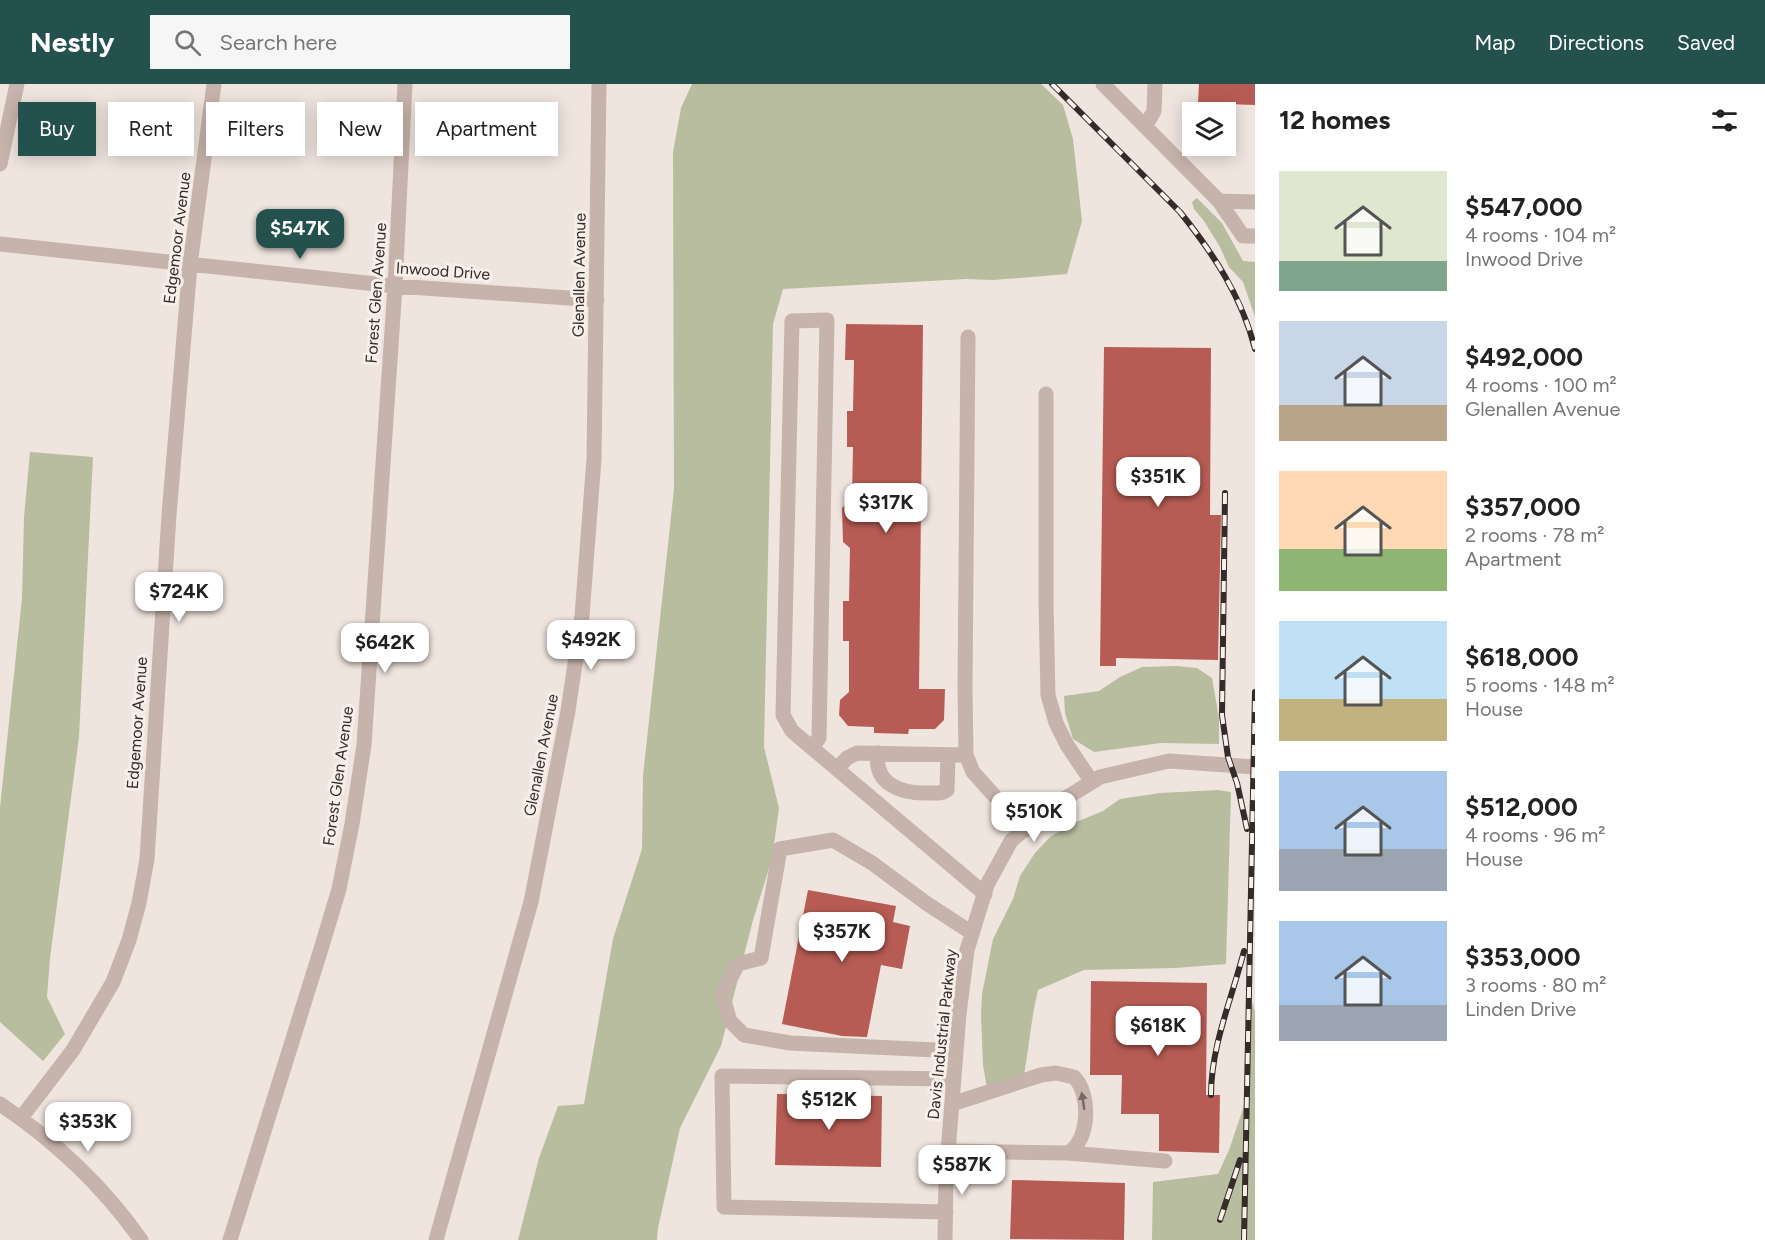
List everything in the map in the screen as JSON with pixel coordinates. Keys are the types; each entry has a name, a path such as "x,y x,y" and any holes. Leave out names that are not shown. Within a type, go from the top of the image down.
{"street":[{"path":"0,164 16,84"},
{"name":"Edgemoor Avenue","path":"21,1118 73,1050 109,991 129,940 139,903 147,859 189,265 214,84"},
{"name":"Forest Glen Avenue","path":"230,1240 339,889 364,745 395,286 405,84"},
{"name":"Glenallen Avenue","path":"436,1240 531,902 568,711 582,616 594,459 600,84"},
{"path":"1103,84 1219,201 1243,236 1255,236"},
{"path":"1146,125 1154,111 1155,84"},
{"path":"1219,201 1255,202"},
{"name":"Inwood Drive","path":"0,243 395,286 597,300"},
{"path":"812,748 819,738 827,320 792,321 783,715 792,731 812,748 985,894"},
{"path":"968,337 966,754 973,772 1025,830"},
{"path":"1046,394 1048,695 1059,730 1092,782"},
{"path":"837,769 846,758 857,753 966,754"},
{"path":"878,753 877,764 886,781 901,791 918,793 942,793 947,790 948,755"},
{"name":"Davis Industrial Parkway","path":"945,1240 948,1150 967,950 987,885 1011,841 1048,809 1100,777 1169,761 1247,766"},
{"path":"956,1051 790,1043 744,1035 730,1021 723,994 738,964 761,958 780,849 833,840 873,863 926,903 972,933"},
{"path":"952,1104 1041,1075 1056,1072 1074,1077 1082,1090 1085,1129 1076,1149 1068,1153"},
{"path":"946,1212 724,1207 722,1076 954,1079"},
{"path":"0,1104 21,1118 78,1166 107,1196 141,1240"},
{"path":"948,1150 1068,1153 1165,1161"}],"green space":[{"path":"692,84 1041,84 1063,105 1073,139 1082,221 1067,274 993,280 966,279 783,289 773,324 764,747 779,808 772,859 753,920 721,1046 680,1128 657,1240 518,1240 539,1158 558,1106 584,1104 613,939 642,849 643,776 674,489 673,152 681,108"},
{"path":"1197,198 1222,223 1243,261 1255,262 1255,317 1243,282 1229,267 1220,247 1194,209 1192,202"},
{"path":"30,452 93,457 79,737 47,997 65,1034 43,1061 0,1022 0,808 22,598 24,517"},
{"path":"1142,667 1197,668 1212,678 1219,718 1219,744 1161,743 1094,752 1073,739 1065,713 1064,696 1099,691 1120,677"},
{"path":"1218,790 1231,792 1226,964 1176,968 1084,970 1038,990 1024,1075 987,1088 983,1065 981,1015 982,994 993,939 1013,899 1020,876 1035,853 1050,837 1074,823 1103,811 1120,799 1160,793"},
{"path":"1249,993 1255,1011 1255,1240 1152,1240 1153,1182 1218,1174 1229,1150 1247,1097"}],"building":[{"path":"1199,84 1255,84 1255,105 1236,104 1236,102 1198,102"},
{"path":"846,324 923,325 919,689 945,689 944,720 935,729 909,729 908,734 874,733 874,727 848,726 839,715 840,700 849,692 849,641 843,641 843,601 849,601 850,548 843,542 842,508 852,499 853,447 847,447 847,411 853,411 854,360 845,360"},
{"path":"1104,347 1211,348 1210,515 1221,515 1218,660 1116,658 1116,666 1100,666"},
{"path":"808,890 896,906 893,922 910,926 902,969 881,965 867,1037 842,1036 782,1024"},
{"path":"1091,981 1207,983 1206,1095 1220,1095 1219,1153 1159,1151 1159,1114 1121,1114 1122,1075 1090,1075"},
{"path":"777,1094 882,1096 881,1167 775,1165"},
{"path":"1012,1180 1125,1183 1124,1240 1010,1239"}],"railway":[{"path":"1052,84 1180,212 1225,276 1242,311 1255,349"},
{"path":"1225,493 1222,715 1228,757 1237,783 1247,829"},
{"path":"1244,1240 1255,692"},
{"path":"1211,1095 1218,1040 1244,951"},
{"path":"1220,1220 1240,1160"}]}
